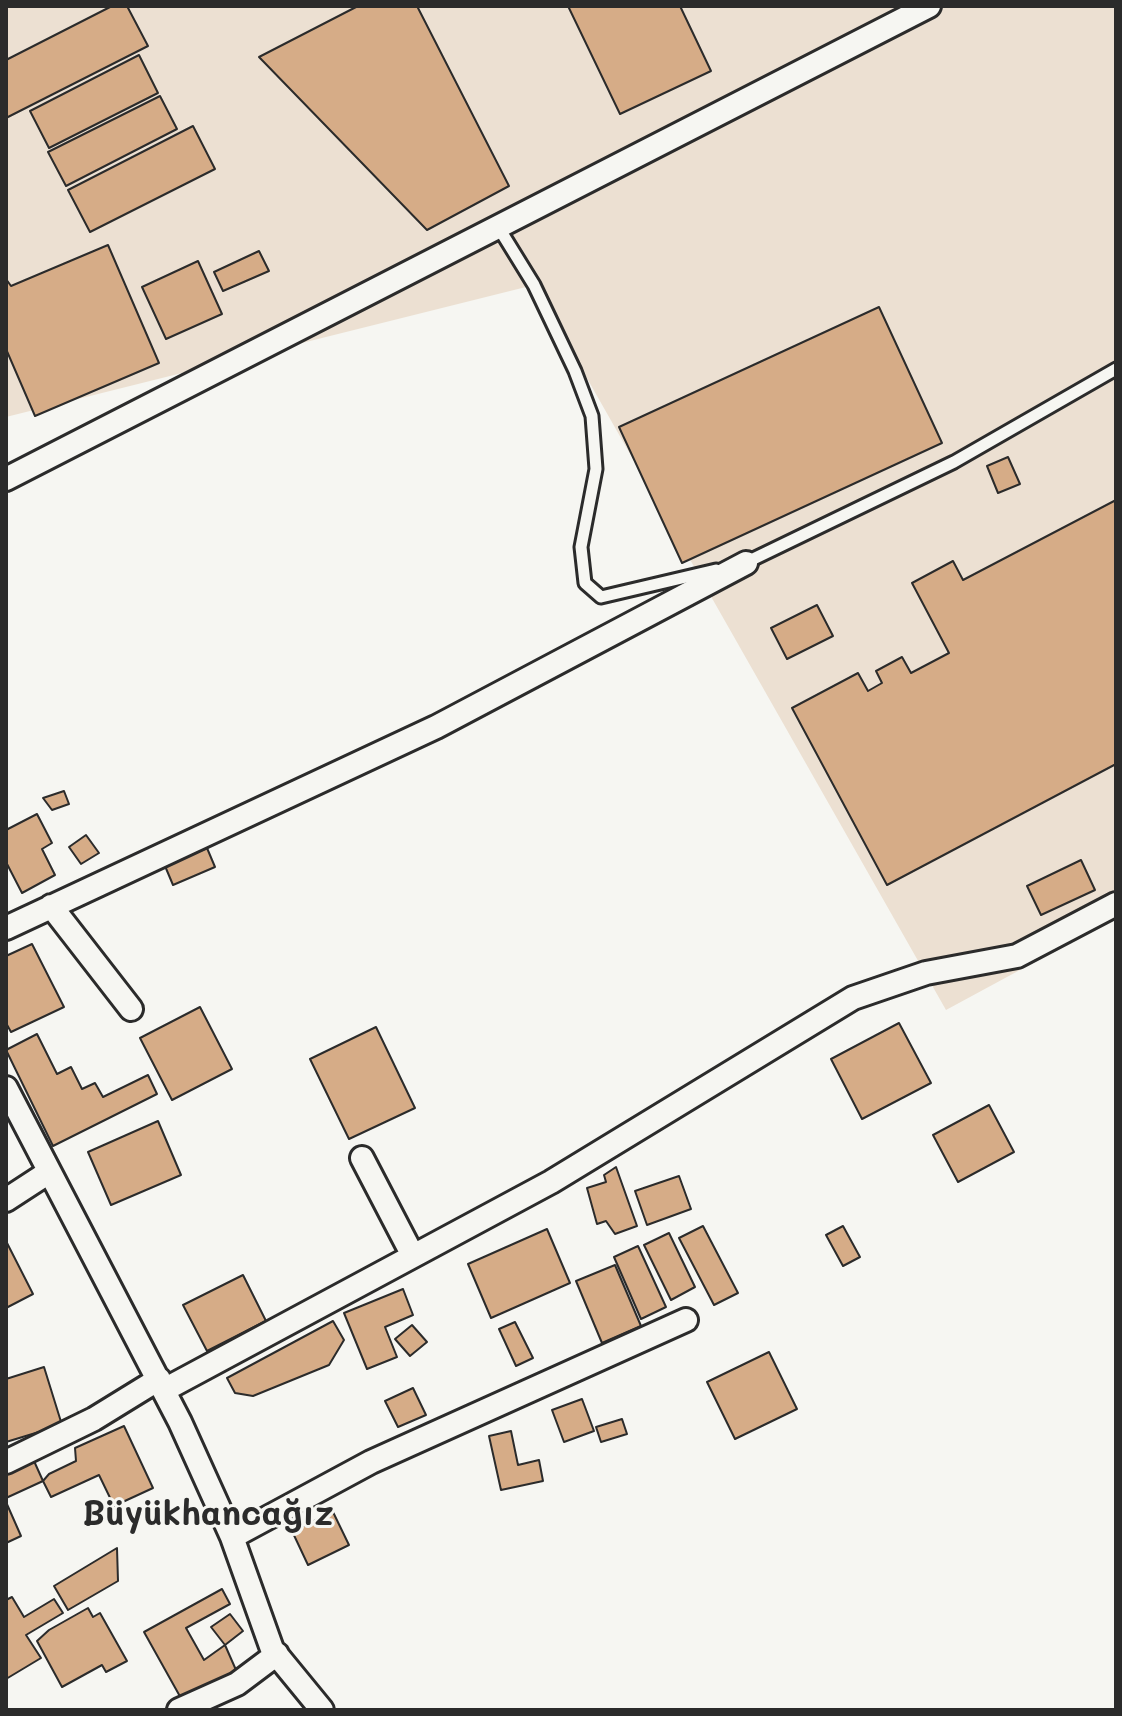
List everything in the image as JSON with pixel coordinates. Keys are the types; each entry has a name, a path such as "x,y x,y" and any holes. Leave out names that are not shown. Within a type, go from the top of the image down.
{"street":[{"path":"6,479 929,6"},
{"path":"6,928 436,727 746,563"},
{"path":"6,1462 551,1182 853,998 926,973 1017,956 1116,904"},
{"path":"51,906 131,1009"},
{"path":"6,1088 162,1384 232,1537 277,1654 322,1710"},
{"path":"362,1158 412,1254"},
{"path":"6,1200 49,1172"},
{"path":"232,1537 371,1462 686,1320"},
{"path":"179,1710 237,1684 277,1654"}],"lane":[{"path":"497,225 534,285 575,371 592,416 596,469 581,547 585,583 601,597 746,563 954,462 1116,369"}],"shaded area":[{"path":"6,6 1116,6 1116,918 946,1010 534,285 6,417"}],"building":[{"path":"112,6 127,6 148,46 6,118 6,60"},
{"path":"358,6 417,6 509,186 427,230 259,57"},
{"path":"568,6 680,6 711,71 620,114"},
{"path":"139,55 158,93 49,148 30,111"},
{"path":"160,96 177,129 66,186 48,152"},
{"path":"193,126 215,169 90,232 68,190"},
{"path":"108,245 159,363 35,416 6,349 6,279 11,286"},
{"path":"259,251 269,271 223,291 214,272"},
{"path":"198,261 222,314 166,339 142,287"},
{"path":"879,307 942,443 682,563 619,427"},
{"path":"1008,457 1020,484 998,493 987,466"},
{"path":"1116,500 1116,764 887,885 792,708 858,673 868,691 882,683 876,671 902,657 911,673 949,653 912,583 953,561 963,580"},
{"path":"817,605 833,636 787,659 771,628"},
{"path":"64,791 69,804 52,810 43,798"},
{"path":"37,814 52,843 42,849 55,875 22,893 6,862 6,830"},
{"path":"86,835 99,853 81,864 69,847"},
{"path":"207,848 215,867 173,885 165,866"},
{"path":"1081,860 1095,890 1041,915 1027,886"},
{"path":"32,944 64,1007 11,1032 6,1023 6,956"},
{"path":"200,1007 232,1069 172,1100 140,1038"},
{"path":"899,1023 931,1083 862,1119 831,1059"},
{"path":"376,1027 415,1108 349,1139 310,1059"},
{"path":"37,1034 57,1074 71,1067 82,1089 95,1083 103,1097 148,1075 157,1094 53,1146 6,1050"},
{"path":"989,1105 1014,1152 958,1182 933,1135"},
{"path":"158,1121 181,1175 111,1205 88,1152"},
{"path":"616,1167 637,1226 615,1234 606,1221 597,1224 587,1188 606,1182 604,1175"},
{"path":"679,1176 691,1209 647,1225 635,1191"},
{"path":"703,1226 738,1293 714,1305 679,1238"},
{"path":"843,1226 860,1257 843,1266 826,1235"},
{"path":"547,1229 570,1283 491,1318 468,1264"},
{"path":"669,1233 695,1287 671,1300 644,1245"},
{"path":"6,1241 33,1294 6,1308"},
{"path":"638,1246 666,1307 641,1319 614,1257"},
{"path":"615,1265 641,1326 602,1343 576,1281"},
{"path":"243,1275 266,1321 207,1351 183,1305"},
{"path":"403,1289 413,1315 385,1327 397,1357 367,1369 344,1313"},
{"path":"333,1321 344,1340 329,1365 253,1396 235,1393 227,1378"},
{"path":"515,1322 533,1358 516,1366 499,1329"},
{"path":"412,1325 427,1342 410,1356 395,1339"},
{"path":"769,1352 797,1409 735,1439 707,1382"},
{"path":"44,1367 62,1425 6,1442 6,1379"},
{"path":"413,1388 426,1415 398,1427 385,1401"},
{"path":"582,1399 594,1431 564,1442 552,1410"},
{"path":"622,1419 627,1434 601,1442 596,1427"},
{"path":"124,1426 153,1488 114,1506 99,1475 51,1497 43,1481 49,1474 76,1461 75,1448"},
{"path":"511,1431 518,1465 539,1460 543,1481 501,1490 489,1436"},
{"path":"34,1461 43,1481 6,1498 6,1474"},
{"path":"6,1502 21,1536 6,1543"},
{"path":"333,1512 349,1545 308,1565 292,1531"},
{"path":"117,1548 118,1581 68,1610 54,1586"},
{"path":"222,1589 230,1604 186,1628 204,1660 225,1645 236,1670 182,1700 144,1632"},
{"path":"12,1597 24,1617 54,1599 63,1613 26,1635 41,1658 6,1679 6,1600"},
{"path":"88,1608 93,1617 100,1613 127,1661 106,1672 102,1665 62,1687 37,1641 49,1630"},
{"path":"230,1614 243,1631 225,1645 211,1627"}],"district":[{"name":"Büyükhancağız","path":"208,1515"}]}
